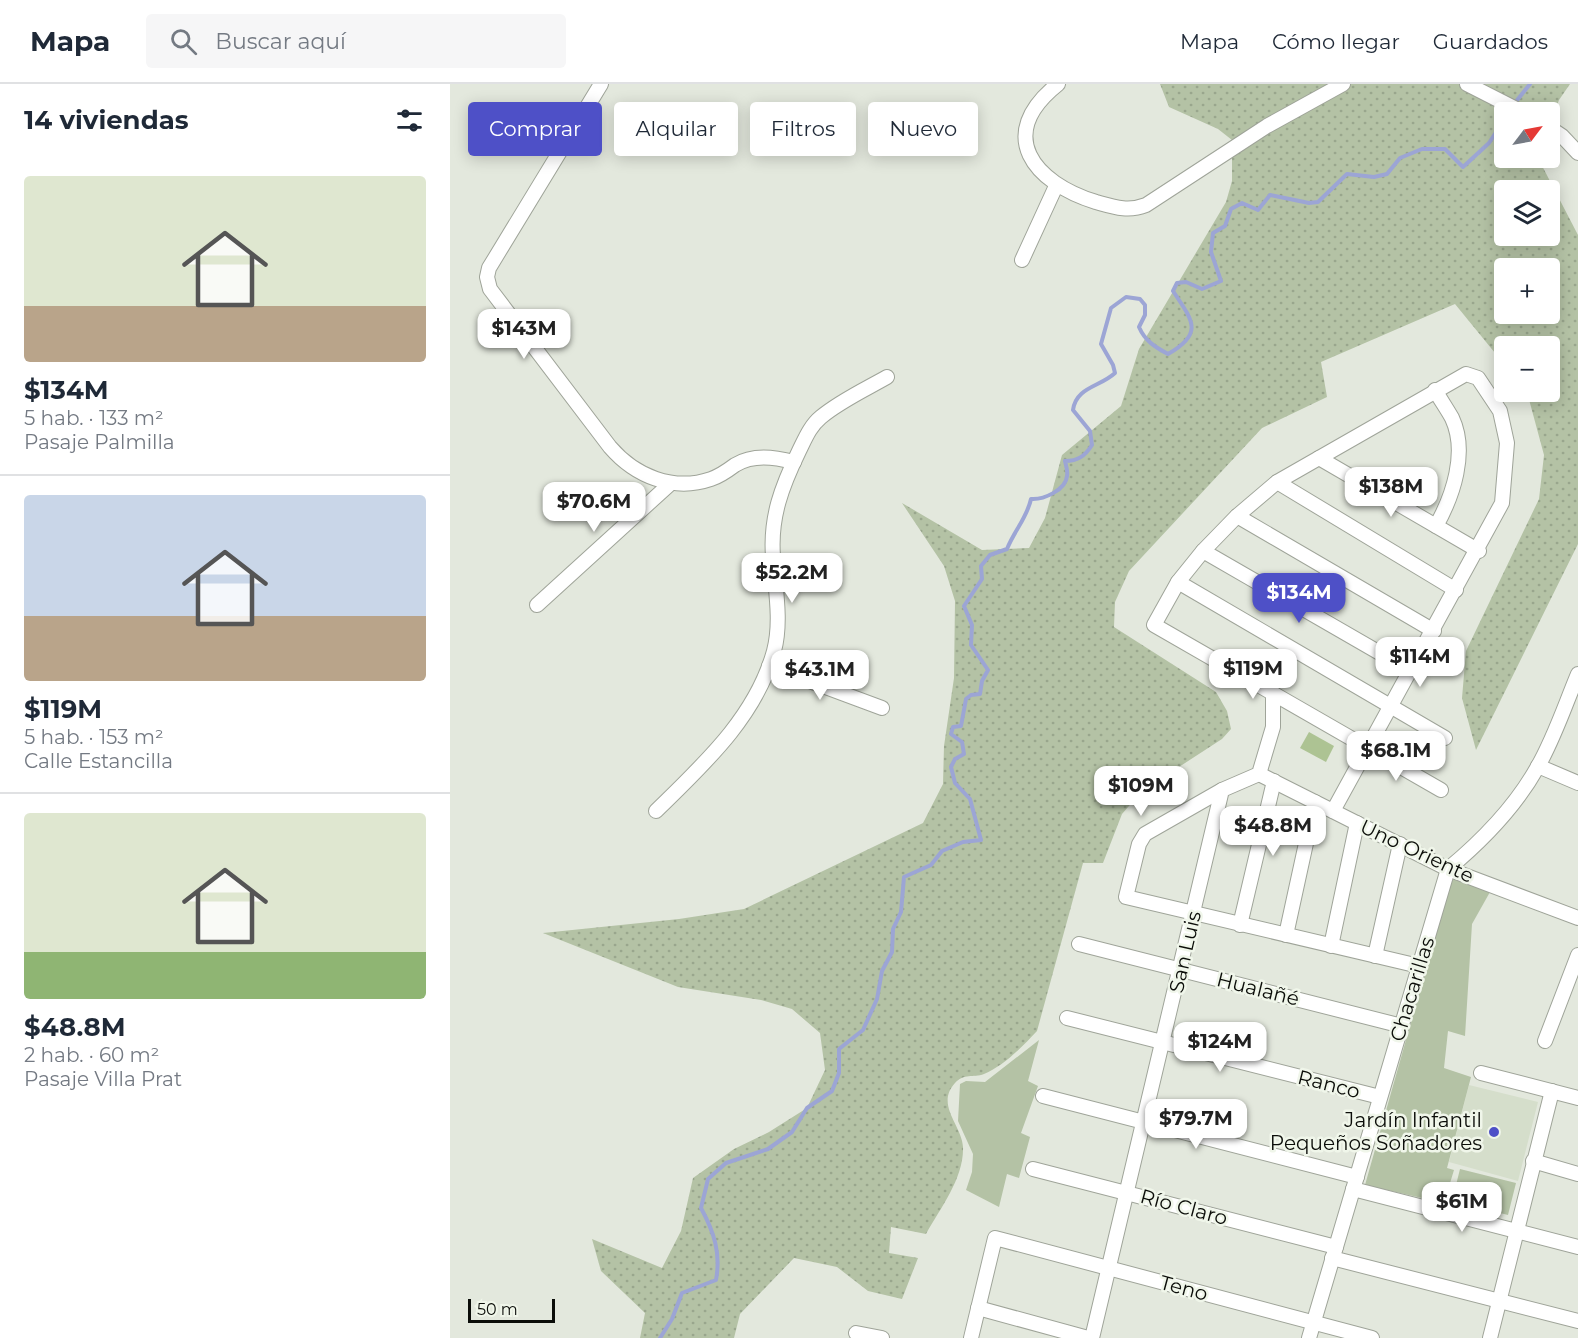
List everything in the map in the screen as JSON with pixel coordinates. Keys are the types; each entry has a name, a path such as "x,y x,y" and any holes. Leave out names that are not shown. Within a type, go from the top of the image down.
{"street":[{"path":"601,84 489,268 487,281 490,289 616,455 642,473 671,483 703,482 752,458 770,457 794,462"},
{"path":"1058,84 1034,109 1027,133 1031,160 1056,186 1078,196 1116,208 1140,207 1267,126 1343,84"},
{"path":"1467,84 1502,102"},
{"path":"1560,136 1578,153"},
{"path":"1022,260 1056,186"},
{"path":"1333,811 1367,747 1479,551 1502,503 1508,443 1500,411 1478,378 1466,374 1276,482 1237,516 1203,551 1178,582 1154,626 1273,693 1367,747 1441,790"},
{"path":"656,811 706,762 732,731 753,699 769,666 778,627 772,544 774,518 782,488 811,428 819,419 887,377"},
{"path":"1435,390 1453,420 1457,439 1454,488 1436,526"},
{"path":"1319,458 1479,551"},
{"path":"1276,482 1456,590"},
{"path":"537,605 671,483"},
{"path":"1237,516 1434,631"},
{"path":"1203,551 1411,671"},
{"path":"1178,582 1445,738"},
{"path":"769,666 882,708"},
{"name":"Chacarillas","path":"1309,1338 1448,869 1501,818 1538,766 1578,674"},
{"path":"1273,693 1273,727 1259,774 1222,790 1145,834 1139,844 1126,897 1419,966"},
{"path":"1538,766 1578,783"},
{"name":"Uno Oriente","path":"1259,774 1448,869 1578,918"},
{"path":"1240,925 1274,781"},
{"name":"San Luis","path":"1090,1338 1164,1042 1222,790"},
{"path":"1286,936 1315,802"},
{"path":"1331,946 1357,823"},
{"path":"1375,956 1400,844"},
{"name":"Hualañé","path":"1079,944 1402,1026"},
{"path":"1545,1041 1578,955"},
{"name":"Ranco","path":"1068,1018 1380,1097"},
{"path":"1481,1073 1578,1098"},
{"path":"1490,1338 1552,1091"},
{"path":"1043,1096 1144,1120 1516,1231 1578,1247"},
{"path":"1533,1161 1578,1174"},
{"name":"Río Claro","path":"1033,1169 1126,1192 1499,1301 1578,1321"},
{"name":"Teno","path":"978,1308 995,1238 1372,1338"},
{"path":"971,1338 978,1308 1049,1333 1090,1338"},
{"path":"856,1333 882,1338"}],"shaded area":[{"path":"1160,84 1570,84 1558,102 1494,102 1494,168 1543,168 1549,180 1494,180 1494,246 1560,246 1560,200 1578,235 1578,544 1476,750 1462,698 1466,651 1539,499 1544,455 1530,402 1560,402 1560,336 1494,336 1494,352 1455,304 1321,362 1327,397 1262,428 1129,571 1115,602 1114,627 1216,692 1227,711 1231,729 1222,739 1142,791 1122,814 1103,863 1083,863 1037,1031 999,1066 984,1074 958,1080 950,1091 948,1107 962,1139 960,1170 926,1234 891,1227 889,1253 918,1258 902,1299 868,1291 837,1267 794,1258 740,1314 734,1338 640,1338 645,1313 601,1271 592,1239 662,1268 681,1231 693,1178 734,1149 769,1132 807,1108 825,1070 820,1033 792,1009 761,1000 678,987 543,933 679,919 744,909 923,823 943,784 944,746 954,678 955,601 944,566 902,503 982,550 1029,548 1045,518 1062,455 1121,406 1139,349 1226,202 1232,181 1232,140 1218,129 1169,107"},
{"path":"1452,877 1490,892 1472,924 1465,1036 1448,1031 1444,1068 1471,1077 1447,1168 1454,1170 1444,1203 1365,1185"},
{"path":"1039,1040 1028,1081 1038,1086 1021,1133 1030,1137 1019,1178 1007,1174 999,1207 966,1190 972,1172 973,1154 958,1121 960,1084 966,1081 985,1082"},
{"name":"Jardín Infantil Pequeños Soñadores","path":"1469,1085 1538,1102 1518,1181 1449,1162"},
{"path":"1460,1169 1516,1183 1508,1215 1452,1201"}],"building":[{"path":"1309,732 1334,746 1326,762 1300,748"}],"waterway":[{"path":"1516,102 1530,84"},
{"path":"660,1338 672,1319 682,1293 716,1280 717,1252 710,1226 701,1208 708,1179 726,1163 768,1149 792,1132 807,1108 832,1091 839,1073 839,1049 863,1030 877,999 882,971 892,952 893,929 901,912 904,877 931,865 942,851 963,842 981,840 970,799 955,783 951,767 955,759 964,754 962,742 951,734 953,727 961,726 966,699 971,695 980,694 982,681 988,670 971,645 972,625 964,606 982,579 981,566 990,555 1007,549 1027,512 1031,499 1047,496 1063,486 1067,476 1065,461 1081,457 1092,445 1090,431 1073,410 1079,396 1115,373 1101,344 1111,308 1126,297 1140,299 1145,305 1145,315 1139,327 1141,332 1151,343 1168,354 1187,339 1192,326 1190,318 1173,291 1177,283 1186,282 1202,289 1221,281 1211,252 1213,233 1225,226 1231,209 1242,203 1258,210 1270,195 1309,203 1318,202 1347,174 1374,177 1387,174 1400,158 1422,149 1445,149 1463,167 1494,135"}],"place":[{"name":"Jardín Infantil Pequeños Soñadores","path":"1494,1132"}]}
